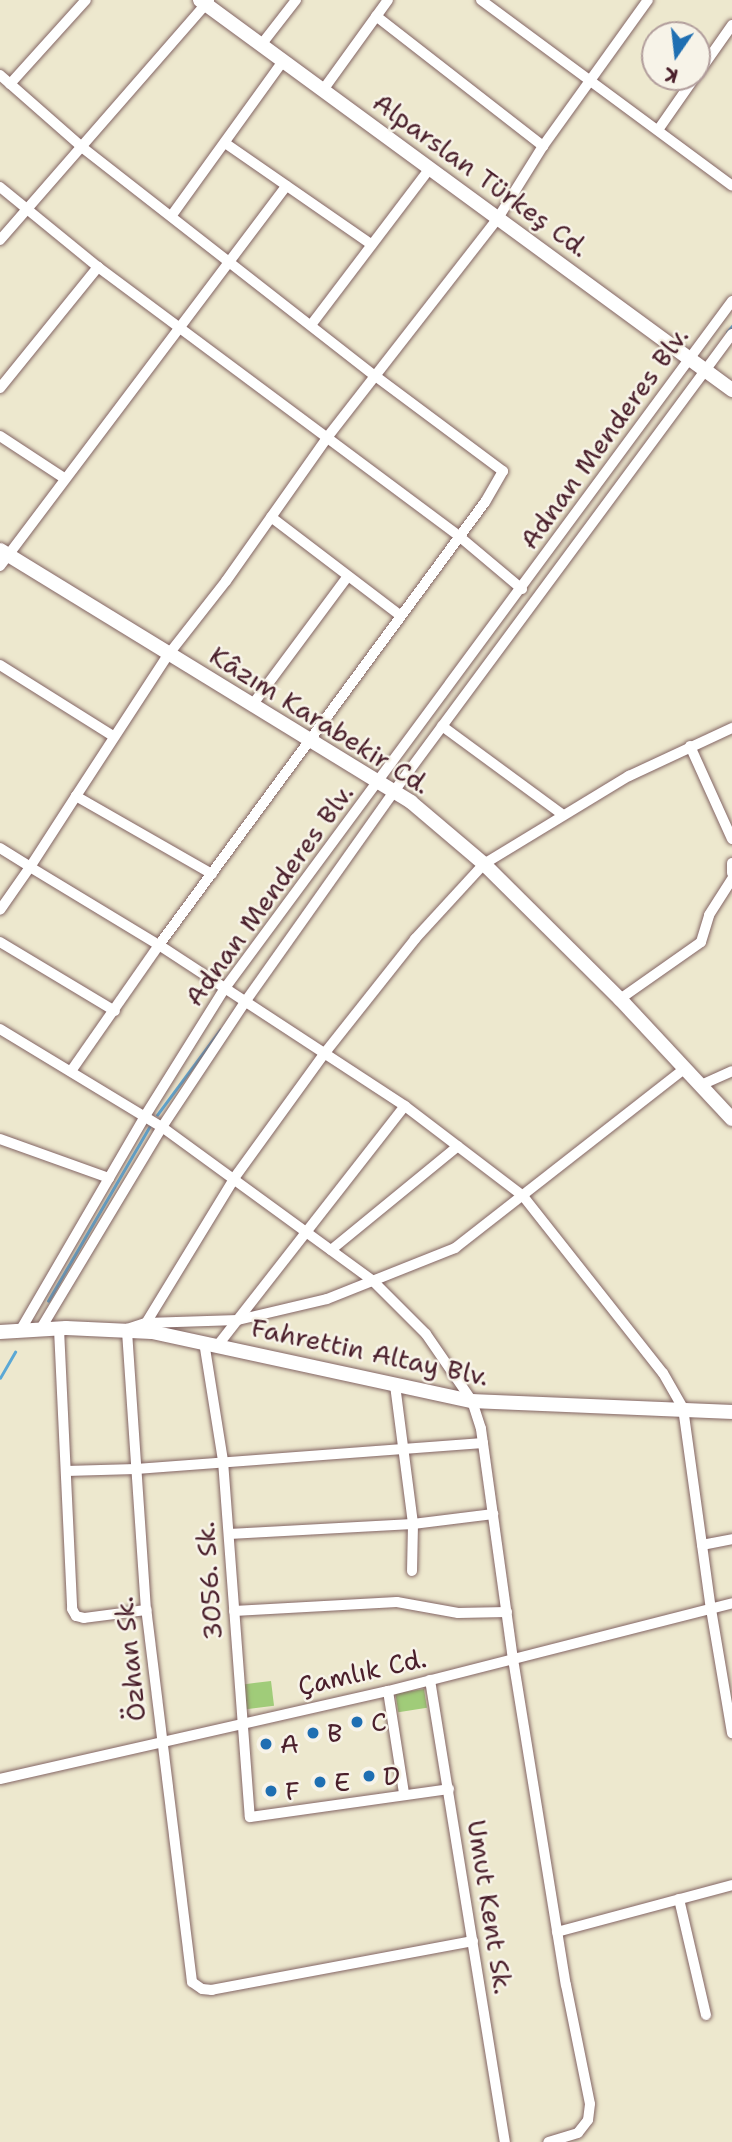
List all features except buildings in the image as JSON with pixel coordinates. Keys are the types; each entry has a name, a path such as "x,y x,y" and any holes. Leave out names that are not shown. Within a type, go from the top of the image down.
{"street":[{"path":"10,83 86,0"},
{"path":"261,45 296,0"},
{"path":"323,90 387,0"},
{"path":"481,0 732,186"},
{"path":"0,910 168,655 374,375 498,218 543,146 648,0"},
{"path":"0,240 83,148 205,1"},
{"name":"Alparslan Türkeş Cd.","path":"205,1 261,45 732,390"},
{"path":"376,16 543,146"},
{"path":"711,55 732,25"},
{"path":"172,215 283,61"},
{"path":"0,75 83,148 374,375 501,467 503,474 71,1071"},
{"path":"658,130 685,91"},
{"path":"225,142 371,244"},
{"path":"311,325 430,168"},
{"path":"3,557 286,186"},
{"path":"0,187 98,267 460,537 522,589"},
{"path":"0,388 98,267"},
{"name":"Adnan Menderes Blv.","path":"20,1331 145,1116 225,988 732,301"},
{"name":"Adnan Menderes Blv.","path":"40,1330 162,1127 245,1002 395,790 732,334"},
{"path":"0,436 64,478"},
{"path":"271,517 401,616"},
{"name":"Kâzım Karabekir Cd.","path":"3,557 253,704 378,783 395,790 484,864 620,999 732,1119"},
{"path":"253,704 348,576"},
{"path":"0,665 113,736"},
{"path":"442,726 563,815"},
{"path":"146,1323 234,1177 324,1054 415,939 484,864 629,776 732,728"},
{"path":"690,746 732,839"},
{"path":"76,796 212,874"},
{"path":"0,848 225,988 405,1106 523,1196 663,1373 683,1408 711,1609 732,1727"},
{"path":"732,863 732,873"},
{"path":"620,999 701,942 709,915 732,879"},
{"path":"0,942 115,1011"},
{"path":"0,1029 162,1127 373,1281 426,1334 472,1401 483,1443 513,1659 557,1932 590,2104 588,2120 578,2133 548,2142"},
{"path":"127,1329 146,1323 238,1320 327,1299 455,1248 685,1068"},
{"path":"701,1084 732,1071"},
{"path":"211,1344 238,1320 405,1106"},
{"path":"0,1139 109,1178"},
{"path":"331,1250 458,1146"},
{"path":"59,1329 74,1614 88,1618 146,1611"},
{"name":"Fahrettin Altay Blv.","path":"0,1332 127,1329 211,1344 472,1401 732,1412"},
{"name":"Özhan Sk.","path":"127,1329 146,1611 192,1983 202,1989 212,1990 473,1941"},
{"name":"3056. Sk.","path":"211,1344 223,1461 250,1817 404,1793"},
{"path":"395,1385 413,1524 412,1571"},
{"path":"66,1471 136,1469 483,1443"},
{"path":"229,1534 413,1524 493,1514"},
{"path":"702,1545 732,1539"},
{"path":"234,1611 397,1602 458,1613 507,1612"},
{"name":"Çamlık Cd.","path":"0,1779 388,1691 732,1602"},
{"name":"Umut Kent Sk.","path":"430,1680 505,2142"},
{"path":"388,1691 404,1793 449,1789"},
{"path":"557,1932 732,1885"},
{"path":"679,1899 706,2015"}],"green space":[{"path":"271,1681 274,1706 242,1710 239,1685"},
{"path":"424,1689 427,1708 398,1712 395,1694"}],"waterway":[{"path":"727,332 732,326"},
{"path":"157,1115 220,1030"},
{"path":"48,1301 150,1126"},
{"path":"0,1378 15,1352"}],"place":[{"name":"C","path":"357,1722"},
{"name":"B","path":"313,1733"},
{"name":"A","path":"266,1744"},
{"name":"D","path":"369,1776"},
{"name":"E","path":"320,1782"},
{"name":"F","path":"271,1791"}]}
